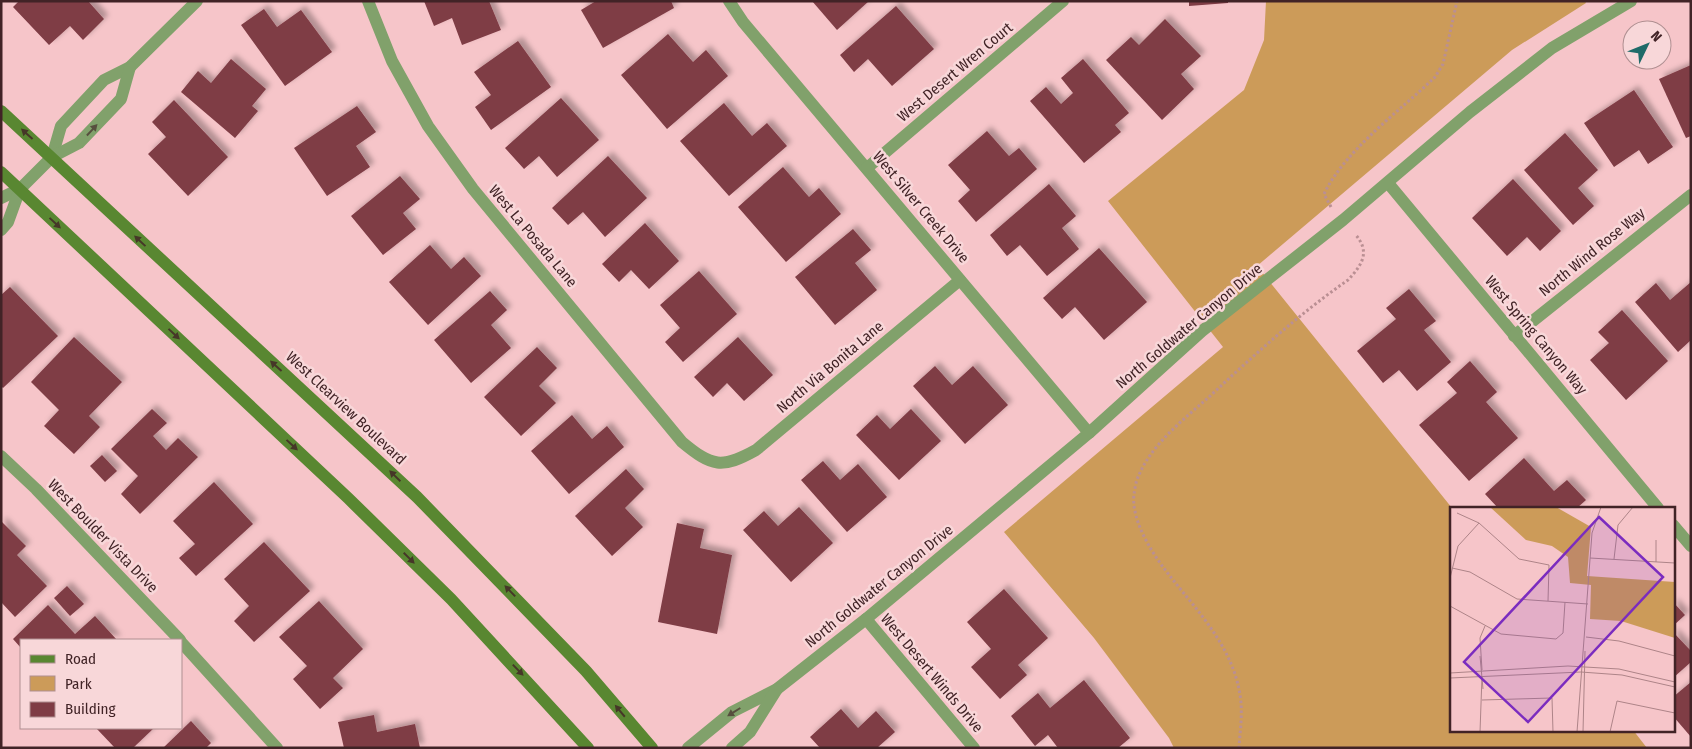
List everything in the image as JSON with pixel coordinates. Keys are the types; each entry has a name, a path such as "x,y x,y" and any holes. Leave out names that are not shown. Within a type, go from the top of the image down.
{"street":[{"path":"52,157 61,126 104,80 130,67 197,1"},
{"name":"West La Posada Lane","path":"368,1 392,62 428,126 473,189 682,442 698,455 713,463"},
{"name":"West Silver Creek Drive","path":"729,1 743,22 1088,433"},
{"name":"West Desert Wren Court","path":"867,168 1064,1"},
{"name":"North Goldwater Canyon Drive","path":"688,748 732,712 777,689 866,619 1088,433 1202,332 1343,220 1470,112 1552,48 1631,1"},
{"path":"1,198 20,189 52,157 79,143 121,99 130,67"},
{"name":"West Clearview Boulevard","path":"1,111 417,496 586,671 652,748"},
{"path":"1,172 355,504 451,599 588,748"},
{"name":"West Spring Canyon Way","path":"1388,183 1657,507"},
{"path":"1,230 8,222 20,189"},
{"name":"North Wind Rose Way","path":"1514,336 1691,195"},
{"name":"North Via Bonita Lane","path":"713,463 734,462 756,450 960,280"},
{"name":"West Boulder Vista Drive","path":"1,456 36,489 178,639"},
{"path":"1674,526 1691,546"},
{"name":"West Desert Winds Drive","path":"866,619 974,748"},
{"name":"West Boulder Vista Drive","path":"182,643 277,748"},
{"name":"North Goldwater Canyon Drive","path":"732,748 750,732 777,689"}],"path":[{"path":"1239,748 1240,696 1234,667 1219,640 1162,565 1145,536 1136,514 1134,495 1138,476 1152,455 1173,430 1250,359 1348,280 1362,266 1363,247 1360,240 1326,201 1324,194 1328,186 1372,135 1435,77 1443,64 1456,3"}],"green space":[{"path":"1266,1 1585,1 1586,3 1512,50 1257,266 1451,507 1450,732 1635,732 1647,748 1174,748 1169,738 1094,638 1004,532 1223,347 1108,201 1244,90 1264,40"}],"building":[{"path":"19,1 88,1 104,19 83,40 70,26 49,45 13,7"},
{"path":"424,1 489,1 501,30 462,45 452,18 434,26"},
{"path":"596,1 671,1 674,8 603,48 581,10"},
{"path":"812,1 869,1 837,30"},
{"path":"1189,1 1228,1 1228,3 1189,6"},
{"path":"896,6 934,49 892,86 868,59 854,72 840,55"},
{"path":"264,9 277,27 301,10 332,52 285,86 241,25"},
{"path":"1165,19 1201,56 1181,74 1194,89 1162,120 1106,60 1131,37 1139,45"},
{"path":"668,34 693,62 706,50 728,76 667,129 621,75"},
{"path":"518,41 551,87 491,130 475,107 491,95 474,72"},
{"path":"231,59 266,89 252,106 258,111 235,138 181,92 198,71 211,83"},
{"path":"1083,59 1129,113 1115,125 1121,132 1084,163 1030,101 1046,87 1061,104 1073,93 1061,78"},
{"path":"1691,65 1691,136 1686,138 1659,79"},
{"path":"1634,90 1673,147 1648,164 1639,150 1614,167 1584,123"},
{"path":"561,98 599,140 557,177 539,156 524,169 505,148"},
{"path":"174,100 228,157 188,196 148,154 166,137 152,122"},
{"path":"724,103 752,136 767,123 787,146 729,196 680,141"},
{"path":"357,106 376,132 356,146 370,167 327,196 294,148"},
{"path":"987,131 1009,156 1019,148 1037,169 976,222 958,201 970,190 948,165"},
{"path":"1565,133 1598,170 1578,188 1594,206 1573,225 1524,170"},
{"path":"608,156 647,198 605,237 583,212 568,225 552,208"},
{"path":"783,167 809,197 819,188 841,214 786,262 738,207"},
{"path":"400,176 420,199 403,213 416,229 383,255 351,216"},
{"path":"1513,179 1561,231 1540,251 1527,237 1507,256 1472,218"},
{"path":"1049,184 1076,216 1062,228 1079,249 1047,276 1020,245 1007,256 990,235"},
{"path":"645,223 679,261 649,289 631,270 619,282 602,264"},
{"path":"853,229 871,250 855,263 877,290 835,325 795,277"},
{"path":"430,245 451,269 464,257 481,276 428,325 389,282"},
{"path":"1099,248 1147,302 1104,340 1075,307 1062,319 1043,298"},
{"path":"699,271 737,314 683,362 665,342 680,328 660,305"},
{"path":"1691,282 1691,340 1678,352 1635,302 1656,283 1670,300"},
{"path":"10,287 58,336 3,388 1,386 1,295"},
{"path":"1409,289 1436,321 1424,330 1451,362 1417,391 1399,370 1383,383 1357,351 1396,319 1386,308"},
{"path":"490,291 507,310 491,325 511,348 471,383 434,340"},
{"path":"1622,310 1668,361 1626,400 1590,360 1609,343 1598,332"},
{"path":"74,337 122,382 89,416 100,427 74,454 44,426 59,410 31,382"},
{"path":"738,337 773,375 744,401 727,383 713,397 694,377"},
{"path":"537,347 557,368 539,386 556,403 521,436 484,397"},
{"path":"1470,361 1497,392 1486,402 1518,438 1469,481 1419,425 1457,393 1447,382"},
{"path":"935,366 952,385 973,366 1008,405 965,444 913,386"},
{"path":"152,409 167,423 153,436 166,450 178,438 198,457 140,514 121,494 138,476 111,449"},
{"path":"911,409 941,441 899,480 856,435 877,415 890,429"},
{"path":"572,415 592,439 607,426 624,447 569,494 531,451"},
{"path":"102,455 117,471 105,482 90,466"},
{"path":"1524,458 1554,491 1567,480 1586,500 1578,507 1497,507 1485,494"},
{"path":"823,461 840,480 858,464 887,497 847,532 801,480"},
{"path":"626,469 644,489 625,508 643,527 612,556 575,516"},
{"path":"214,482 253,524 196,576 179,558 195,544 173,521"},
{"path":"799,507 833,543 791,582 743,530 764,511 778,526"},
{"path":"1,521 26,546 17,555 47,586 15,617 1,602"},
{"path":"677,523 704,529 700,548 732,555 717,634 658,622"},
{"path":"264,542 310,591 254,642 234,621 249,606 224,579"},
{"path":"67,586 84,604 70,616 54,598"},
{"path":"1004,589 1048,638 1018,665 1027,675 1000,699 971,667 991,649 967,622"},
{"path":"319,601 363,649 333,678 343,688 320,709 293,679 307,666 279,637"},
{"path":"1674,603 1685,615 1674,625"},
{"path":"48,605 75,634 95,616 116,639 20,639 20,647 13,639"},
{"path":"1674,633 1691,651 1691,662 1674,677"},
{"path":"1084,680 1130,738 1118,748 1058,748 1048,735 1035,746 1011,716 1038,693 1050,708"},
{"path":"1691,682 1691,737 1674,717 1674,696"},
{"path":"841,709 858,728 876,711 895,732 877,748 820,748 810,737"},
{"path":"374,715 377,732 415,724 420,748 344,748 338,722"},
{"path":"191,721 211,743 206,748 163,748"},
{"path":"97,729 153,729 133,748 115,748"}]}
